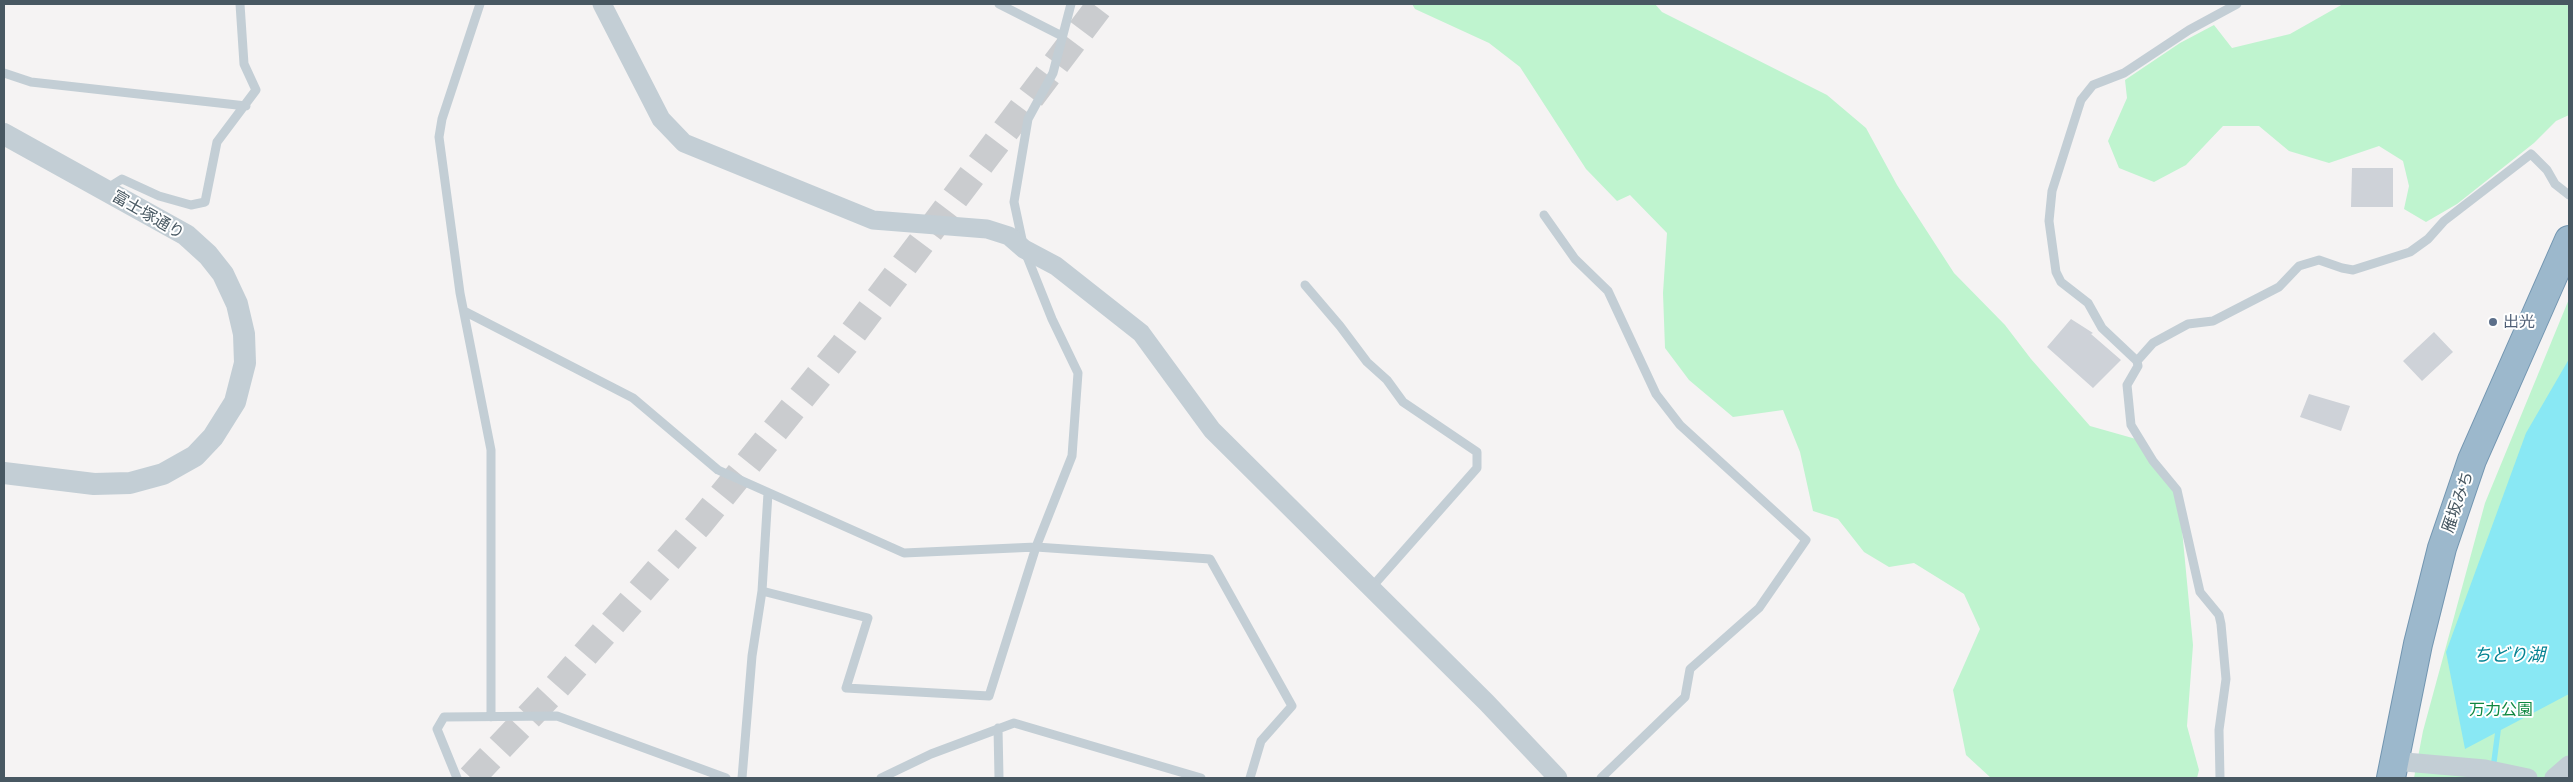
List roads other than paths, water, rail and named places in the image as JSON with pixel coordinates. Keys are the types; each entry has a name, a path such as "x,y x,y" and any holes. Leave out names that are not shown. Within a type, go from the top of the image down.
{"highway":[{"name":"雁坂みち","path":"2392,770 2418,644 2442,548 2472,460 2566,252"}],"street":[{"path":"602,4 661,119 684,143 873,220 987,229 1009,236 1024,249 1056,266 1141,333 1212,430 1487,703 1558,778"},
{"name":"富士塚通り","path":"4,134 186,235 208,255 223,274 237,304 244,334 245,364 235,402 212,437 195,456 163,474 130,482 94,484 4,473"},
{"path":"2554,778 2569,765"},
{"path":"2392,770 2492,771 2528,778"}],"lane":[{"path":"105,190 122,179 159,196 191,205 205,202 217,142 246,106 256,90 244,64 240,4"},
{"path":"480,4 442,119 439,137 464,311 491,450 491,717"},
{"path":"999,4 1062,36"},
{"path":"762,591 868,618 846,688 989,696 1036,547 1072,456 1078,373 1052,319 1024,249 1014,202 1028,119 1053,73 1071,4"},
{"path":"2138,364 2102,328 2088,303 2061,282 2056,272 2049,221 2052,191 2081,100 2093,85 2124,73 2189,30 2237,4"},
{"path":"4,73 31,82 246,106"},
{"path":"2220,778 2219,730 2226,679 2219,615 2200,592 2177,490 2153,461 2131,425 2128,414 2127,385 2138,364 2153,343 2188,324 2213,321 2280,287 2299,266 2319,260 2353,270 2410,252 2428,239 2444,221 2530,154 2547,170 2555,184 2569,195"},
{"path":"1544,215 1575,259 1608,291 1656,394 1680,425 1806,540 1759,608 1690,668 1685,697 1601,778"},
{"path":"1305,285 1340,326 1367,362 1386,380 1403,402 1477,452 1477,468 1370,588"},
{"path":"464,311 633,398 718,470 904,552 1036,547 1210,559 1292,706 1261,741 1250,778"},
{"path":"742,778 752,656 762,591 768,493"},
{"path":"457,778 451,768 436,729 444,717 557,716 726,778"},
{"path":"881,778 930,754 1014,723 1201,778"},
{"path":"998,728 999,778"},
{"path":"447,778 451,768"}],"water":[{"name":"ちどり湖","path":"2569,359 2569,694 2465,749 2446,652 2526,433"}],"waterway":[{"path":"2493,769 2498,731"}],"tunnel":[{"path":"471,778 555,689 700,523 844,345 1101,4"}],"place":[{"name":"出光","path":"2493,322"}],"park label":[{"name":"万力公園","path":"2501,710"}]}
